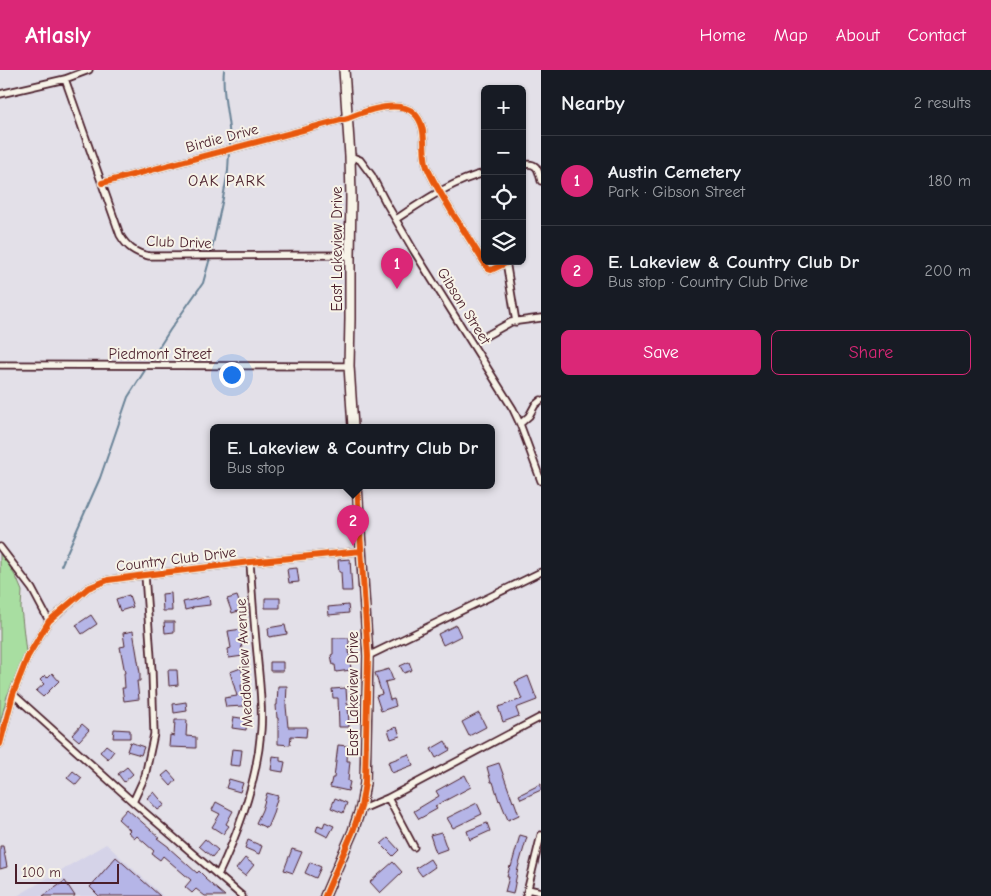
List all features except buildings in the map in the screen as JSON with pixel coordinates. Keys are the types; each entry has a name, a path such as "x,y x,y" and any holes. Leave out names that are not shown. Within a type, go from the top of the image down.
{"street":[{"path":"0,94 65,79 89,70"},
{"name":"East Lakeview Drive","path":"344,70 350,156 350,366 353,424"},
{"name":"Club Drive","path":"65,79 120,235 133,250 149,256 350,255"},
{"name":"Birdie Drive","path":"102,183 348,118 362,112 385,107 403,107 414,113 420,121 424,132 425,161 440,192"},
{"name":"Gibson Street","path":"350,156 360,160 372,176 414,251 513,409 541,481"},
{"path":"526,164 530,163 536,166 541,181"},
{"path":"396,219 440,192 481,174"},
{"path":"440,192 481,258"},
{"path":"486,265 491,270 500,265"},
{"path":"506,265 516,322"},
{"path":"484,337 512,322 541,318"},
{"name":"Piedmont Street","path":"0,365 350,366"},
{"path":"520,424 529,416 535,405 541,400"},
{"name":"East Lakeview Drive","path":"325,896 354,831 365,783 368,656 357,489"},
{"path":"0,547 32,589 49,622"},
{"name":"Country Club Drive","path":"0,744 13,694 28,656 49,622 88,588 108,580 250,562 361,551"},
{"name":"Meadowview Avenue","path":"218,875 229,852 248,800 256,766 261,729 250,562"},
{"path":"368,656 541,572"},
{"path":"133,802 145,776 154,734 152,671 145,575"},
{"path":"13,694 133,802 242,896"},
{"path":"361,807 367,807 388,798 541,717"},
{"path":"388,798 414,847"},
{"path":"526,896 541,836"},
{"path":"528,889 541,892"}],"shaded area":[{"path":"106,844 163,896 17,896"}],"green space":[{"path":"0,554 7,562 22,591 21,608 26,653 7,696 0,723"}],"waterway":[{"path":"224,70 223,80 230,147"},
{"path":"149,363 203,283 223,198 229,152"},
{"path":"61,566 100,478 128,397 147,367"}],"cycle path":[{"path":"102,183 348,118 363,112 399,107 414,113 419,119 422,125 427,167 453,214 481,258"},
{"path":"485,265 491,270 502,265"},
{"path":"325,896 353,831 361,807 365,783 368,656 357,489"},
{"path":"0,744 13,694 28,656 49,621 88,588 108,580 250,562 361,551"}],"place":[{"name":"Austin Cemetery","path":"397,289"},
{"name":"E. Lakeview & Country Club Dr","path":"353,546"}],"district":[{"name":"OAK PARK","path":"227,181"}]}
